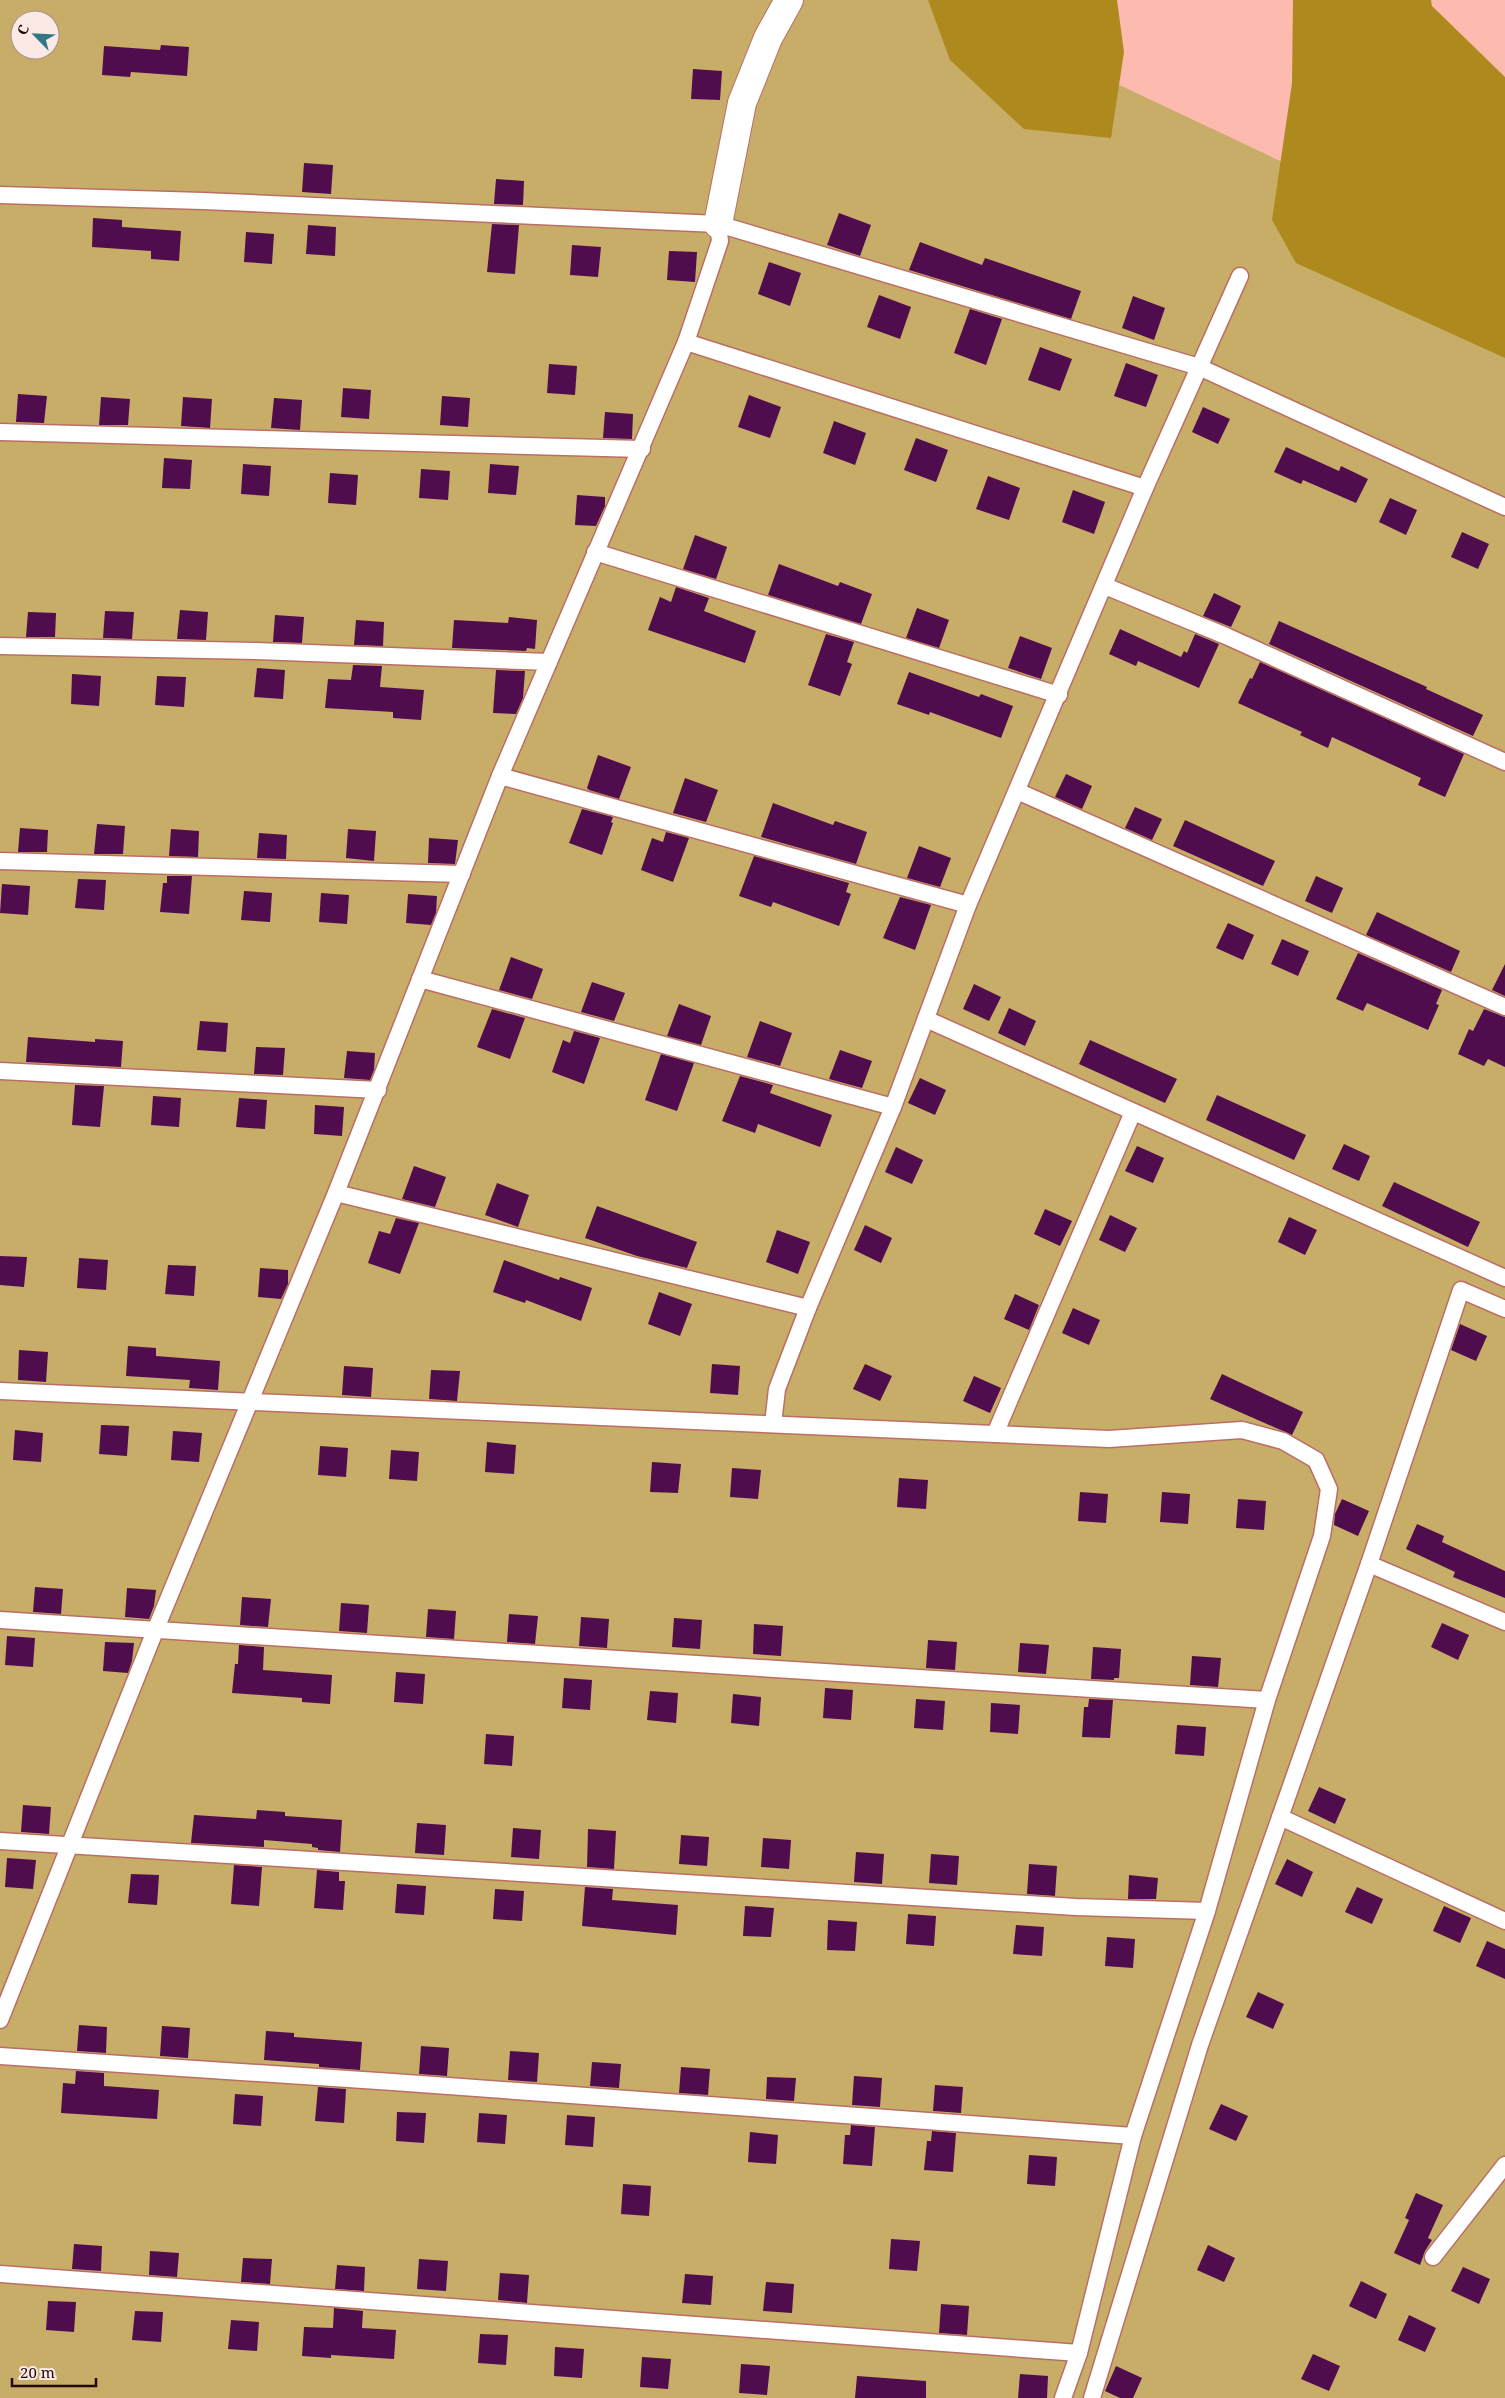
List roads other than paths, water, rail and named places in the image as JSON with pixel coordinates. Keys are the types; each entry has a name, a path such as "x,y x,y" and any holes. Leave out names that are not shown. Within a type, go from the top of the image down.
{"street":[{"path":"718,224 742,103 768,38 789,0"}],"lane":[{"path":"0,195 203,201 718,224 1199,367 1505,507"},
{"path":"0,2020 155,1630 251,1402 378,1090 500,776 595,552 642,449 686,342 720,241 718,224"},
{"path":"773,1424 777,1389 808,1308 893,1107 968,905 1059,695 1145,488 1240,276"},
{"path":"686,342 1145,488"},
{"path":"0,432 642,449"},
{"path":"595,552 1059,695"},
{"path":"1105,586 1226,636 1505,762"},
{"path":"0,646 256,651 549,662"},
{"path":"500,776 968,905"},
{"path":"1018,791 1505,1007"},
{"path":"0,861 462,874"},
{"path":"420,979 893,1107"},
{"path":"926,1019 1505,1278"},
{"path":"0,1071 378,1090"},
{"path":"995,1434 1133,1112"},
{"path":"336,1193 808,1308"},
{"path":"1097,2396 1200,2045 1370,1564 1460,1290 1505,1309"},
{"path":"0,1391 1109,1439 1242,1430 1283,1441 1316,1460 1329,1489 1322,1536 1267,1700 1207,1911 1133,2136 1079,2352 1063,2398"},
{"path":"1370,1564 1505,1622"},
{"path":"0,1620 1267,1700"},
{"path":"1280,1818 1505,1921"},
{"path":"0,1841 1066,1906 1207,1911"},
{"path":"0,2056 1133,2136"},
{"path":"1433,2257 1504,2169"},
{"path":"0,2274 1079,2352"}]}
